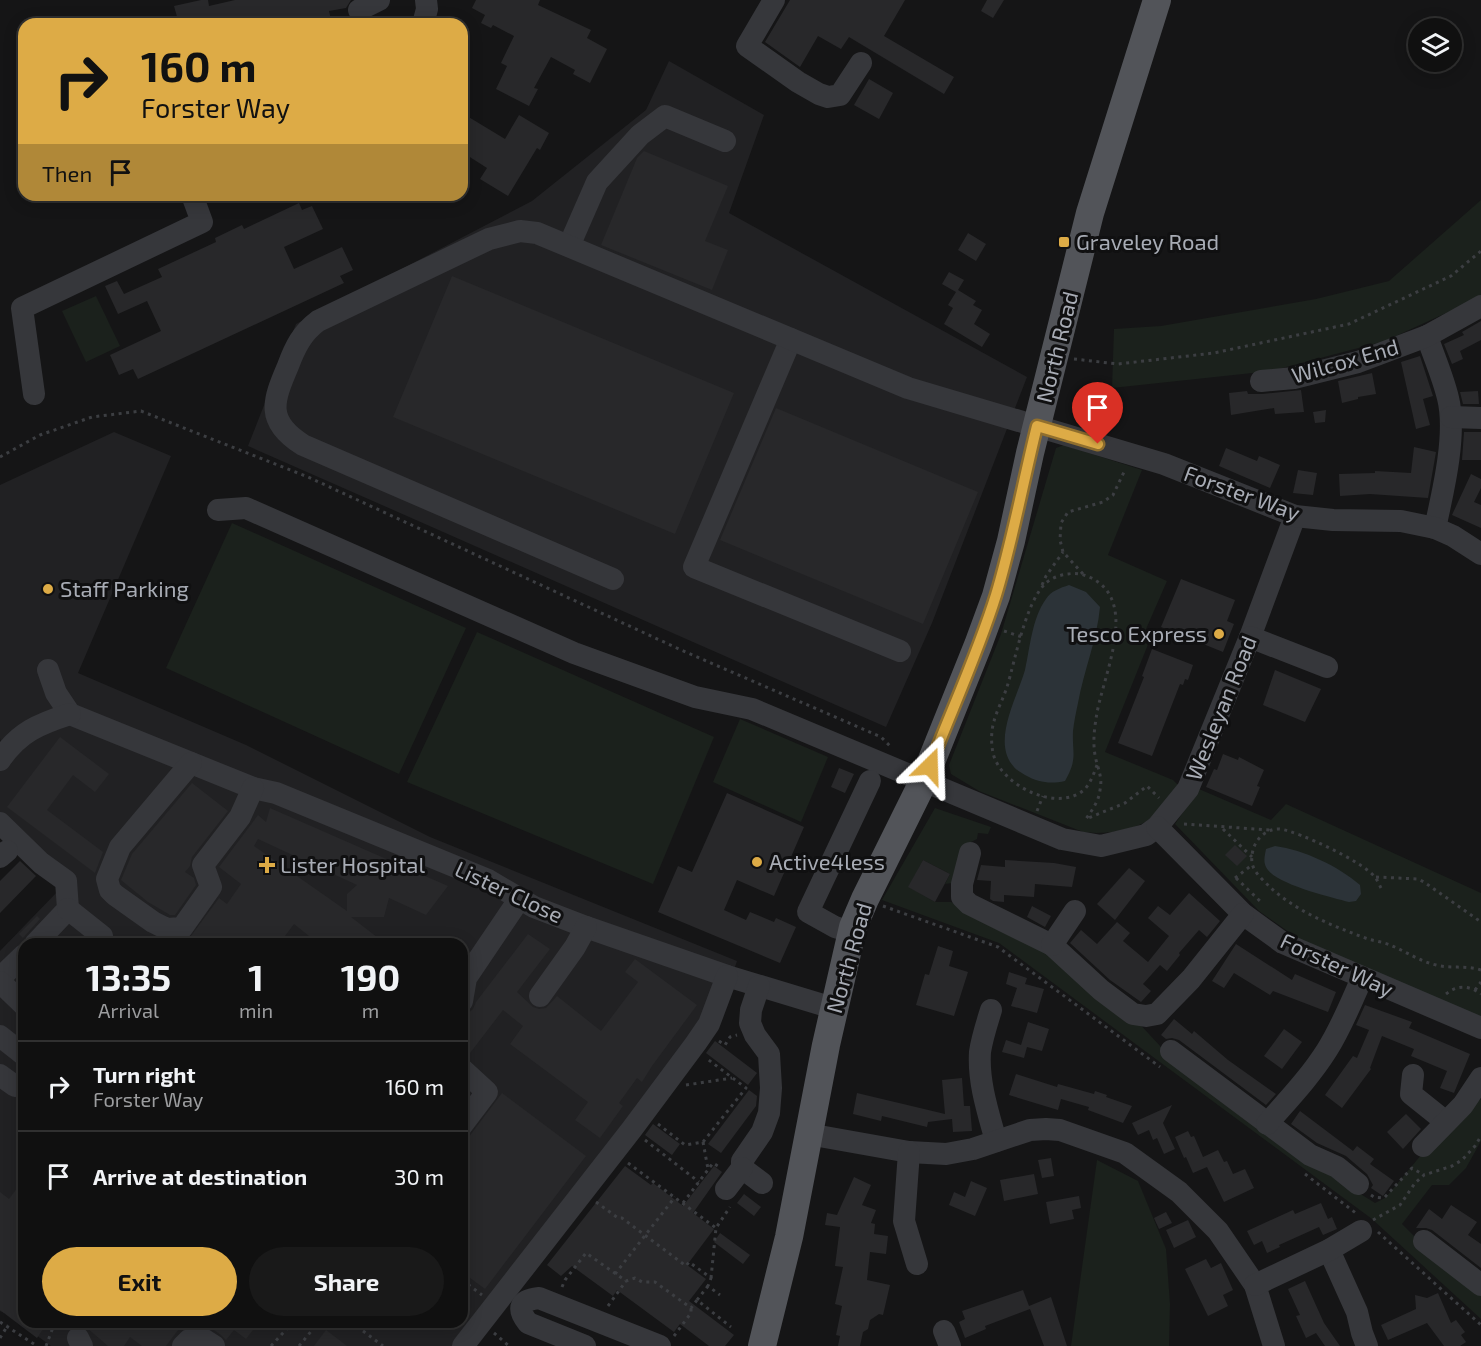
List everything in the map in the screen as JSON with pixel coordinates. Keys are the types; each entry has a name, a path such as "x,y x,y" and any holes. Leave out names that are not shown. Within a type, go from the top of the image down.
{"main road":[{"name":"North Road","path":"762,1346 789,1237 833,1008 852,932 865,899 923,782 996,596 1090,213 1157,0"}],"street":[{"path":"425,18 426,0"},
{"path":"774,0 747,46 798,82 828,97 840,95 861,63"},
{"path":"569,246 597,182 640,135 664,116 725,141"},
{"path":"34,394 22,308 202,222 194,201"},
{"name":"Forster Way","path":"613,579 303,445 288,434 277,416 276,395 301,336 318,321 489,239 520,231 537,233 908,388 1164,464 1295,516 1333,520 1401,521 1435,528 1453,536 1481,554"},
{"name":"Wilcox End","path":"1261,381 1294,378 1358,362 1427,336 1481,306"},
{"name":"Wilcox End","path":"1427,336 1449,399 1451,417 1445,476 1435,528"},
{"path":"791,339 694,567 900,651"},
{"path":"1451,417 1481,418"},
{"name":"Wesleyan Road","path":"218,510 246,508 574,653 695,697 752,710 1062,838 1101,846 1146,835 1169,821 1188,789 1250,637 1295,516"},
{"path":"1250,637 1327,667"},
{"path":"0,760 14,742 27,732 45,722 70,714 56,693 48,670"},
{"name":"Lister Close","path":"70,714 253,788 276,793 488,879 534,907 726,976 833,1008"},
{"path":"191,763 120,848 107,879 110,890 115,895 153,922 167,929 182,928 211,887 203,865 240,817 253,788"},
{"path":"852,932 835,927 808,912 870,781"},
{"name":"Forster Way","path":"1169,821 1243,914 1283,943 1481,1028"},
{"path":"0,823 41,863 66,881 68,909 103,938"},
{"path":"970,853 962,884 962,897 969,904 1052,945 1101,990 1133,1014 1146,1016 1157,1014 1191,979 1243,914"},
{"path":"468,975 520,898"},
{"path":"41,938 68,909"},
{"path":"1052,945 1075,911"},
{"path":"540,996 575,947 586,927"},
{"path":"18,961 0,980 18,999"},
{"path":"463,1346 518,1260 632,1129 709,1024 726,976"},
{"path":"1267,1124 1326,1052 1362,978"},
{"path":"759,986 751,1010 750,1023 755,1035 769,1054 771,1089 769,1113 762,1132 742,1161 733,1185 762,1183"},
{"path":"991,1010 980,1051 984,1100 996,1141"},
{"path":"0,1036 18,1050"},
{"path":"1169,1062 1267,1124 1310,1155 1337,1167 1358,1184"},
{"path":"468,1075 492,1095 468,1119"},
{"path":"1413,1075 1411,1094 1446,1122"},
{"path":"1422,1146 1463,1105 1481,1078"},
{"path":"808,1134 909,1152 946,1154 974,1149 1030,1130 1053,1129 1125,1153 1179,1192 1218,1231 1255,1286 1274,1346"},
{"path":"909,1152 904,1221 917,1264"},
{"path":"1255,1286 1329,1250 1367,1226"},
{"path":"1425,1240 1481,1285"},
{"path":"1329,1250 1357,1312 1367,1346"},
{"path":"585,1346 528,1323 521,1315 521,1307 528,1299 539,1298 665,1344"},
{"path":"183,1346 189,1340 200,1337 214,1346"}],"path":[{"path":"1054,357 1118,364 1161,360 1214,353 1349,324 1451,276 1481,250"},
{"path":"0,457 40,435 92,417 141,411 308,477 679,649 881,737 895,752"},
{"path":"1085,575 1063,552 1059,531 1065,515 1071,510 1103,502 1113,495 1130,454"},
{"path":"1063,552 1046,576 1031,608 993,722 992,743 995,759 1000,769 1019,787 1047,798 1072,797 1084,790 1097,765"},
{"path":"1042,587 1052,579 1069,574 1085,575 1096,580 1108,590 1115,604 1117,619 1094,735 1097,765 1101,775 1100,791 1096,804 1086,819 1125,803 1147,786 1169,821 1186,831"},
{"path":"1169,821 1221,827 1280,829 1310,840 1359,865 1376,877 1418,879 1481,922"},
{"path":"1221,827 1252,857"},
{"path":"1272,830 1260,837 1254,845 1252,865 1262,880 1289,902 1319,919 1430,963 1445,967 1469,966 1481,970"},
{"path":"1235,878 1252,865"},
{"path":"1231,873 1266,907"},
{"path":"1376,877 1380,888"},
{"path":"865,899 998,947 1169,1062"},
{"path":"1475,990 1481,982"},
{"path":"1454,1000 1444,996 1461,987 1481,994"},
{"path":"653,1120 686,1144 703,1142 746,1088 702,1055"},
{"path":"678,1087 732,1078"},
{"path":"632,1129 699,1182"},
{"path":"1367,1226 1400,1205 1415,1184 1425,1175 1452,1166 1461,1160 1480,1138"},
{"path":"703,1142 708,1169"},
{"path":"625,1161 716,1228"},
{"path":"665,1344 692,1313 691,1308 708,1286 711,1278 716,1228 733,1185 713,1163 683,1203"},
{"path":"1358,1184 1374,1197 1384,1198 1413,1168 1425,1175"},
{"path":"1302,1172 1481,1325"},
{"path":"615,1274 675,1197"},
{"path":"594,1201 686,1266 689,1262 711,1278"},
{"path":"554,1305 565,1280 586,1253 626,1281"},
{"path":"600,1322 608,1306 626,1281 635,1278 642,1282 655,1282 691,1308"},
{"path":"708,1286 720,1295"},
{"path":"697,1300 731,1327"},
{"path":"0,1322 8,1325 37,1346"},
{"path":"0,1338 8,1325"},
{"path":"46,1346 54,1328"},
{"path":"271,1346 288,1328"},
{"path":"359,1328 383,1346"},
{"path":"299,1346 313,1329"}],"shaded area":[{"path":"669,61 764,115 729,213 1027,377 932,623 886,727 248,446 296,324 532,201 646,110"},
{"path":"1481,200 1481,297 1385,341 1271,371 1112,388 1114,329 1161,326 1316,299 1389,281"},
{"path":"96,296 120,346 86,362 62,311"},
{"name":"Lister Hospital","path":"114,432 171,456 78,673 246,745 430,837 737,961 713,1031 471,1346 51,1346 27,1328 468,1328 468,938 18,938 18,1322 0,1311 0,951 59,890 0,825 0,751 2,749 0,738 0,485"},
{"path":"1064,445 1142,470 1108,555 1167,581 1143,636 1149,642 1105,752 1173,780 1178,785 1155,815 1140,825 1120,831 1083,832 979,791 951,774 949,765 1001,634 1056,448"},
{"path":"232,523 466,628 399,774 166,668"},
{"path":"1069,585 1086,592 1100,607 1075,717 1072,767 1065,781 1045,782 1030,778 1014,767 1008,757 1005,733 1025,670 1032,633 1041,607 1050,594"},
{"path":"477,632 714,737 653,884 407,782"},
{"path":"740,719 828,757 801,822 713,782"},
{"path":"1199,789 1271,820 1286,804 1481,893 1481,1019 1300,940 1259,911 1175,824"},
{"path":"935,808 991,827 988,834 978,833 977,839 969,843 952,883 945,884 950,874 923,860 909,887 935,902 951,902 1045,949 1136,1020 1161,1047 1314,1165 1375,1203 1385,1198 1455,1118 1481,1099 1481,1141 1466,1168 1449,1185 1432,1185 1402,1224 1428,1250 1481,1293 1481,1319 1372,1219 999,943 882,900"},
{"path":"1275,846 1309,855 1331,865 1360,885 1361,894 1356,901 1349,902 1304,889 1280,879 1266,867 1264,858 1266,849"},
{"path":"1097,1160 1138,1181 1166,1249 1170,1304 1169,1346 1071,1346"}],"building":[{"path":"201,0 208,0 209,6 235,0 351,0 346,8 329,11 331,18 177,18 174,6"},
{"path":"476,0 540,0 538,5 591,30 587,38 607,49 590,83 573,74 575,70 551,57 534,88 538,89 529,106 496,89 507,66 501,63 514,36 493,25 491,28 481,23 485,15 472,8"},
{"path":"790,0 905,0 884,36 954,77 944,94 849,37 841,49 818,36 800,67 765,42"},
{"path":"987,0 1004,0 993,18 981,11"},
{"path":"869,79 893,93 879,119 854,105"},
{"path":"519,115 549,133 540,150 537,148 508,196 480,179 487,168 468,156 468,117 505,139"},
{"path":"644,151 728,186 705,241 728,250 712,290 601,245 637,158"},
{"path":"299,203 302,210 312,206 323,229 284,247 294,269 342,247 353,270 340,276 344,283 138,379 133,369 119,375 110,355 161,331 147,301 118,314 105,286 117,281 124,294 162,277 158,269 216,242 215,238 242,225 244,229"},
{"path":"968,233 986,244 976,261 958,250"},
{"path":"949,272 964,280 958,290 976,301 973,305 982,310 974,324 990,334 982,347 944,324 953,308 948,305 956,292 942,284"},
{"path":"452,276 734,393 675,534 393,417"},
{"path":"1481,321 1481,340 1460,351 1463,359 1452,364 1444,344 1464,335 1462,332"},
{"path":"1420,356 1433,396 1423,399 1430,425 1416,429 1401,362"},
{"path":"1372,373 1376,394 1342,403 1338,381"},
{"path":"1301,390 1304,412 1275,414 1274,408 1231,415 1229,393 1247,391 1248,394 1262,394"},
{"path":"1478,391 1479,404 1463,404 1460,392"},
{"path":"776,408 978,492 923,624 720,540"},
{"path":"1326,410 1325,422 1315,423 1313,412"},
{"path":"1464,432 1481,432 1481,460 1462,460"},
{"path":"1414,447 1436,452 1428,498 1370,494 1340,496 1339,474 1375,473 1375,471 1411,473"},
{"path":"1226,448 1257,461 1259,456 1280,465 1270,488 1219,466"},
{"path":"1298,470 1317,473 1313,495 1293,493"},
{"path":"1471,474 1481,479 1481,488 1474,502 1481,505 1481,528 1452,515"},
{"path":"1181,579 1235,600 1227,621 1234,624 1223,652 1161,627"},
{"path":"1152,649 1193,665 1188,680 1185,679 1183,685 1180,684 1152,756 1118,743 1144,677 1142,676"},
{"path":"1275,670 1321,689 1305,722 1263,705"},
{"path":"60,737 109,774 95,792 73,775 47,810 103,852 95,873 7,807"},
{"path":"1223,754 1238,760 1239,757 1264,770 1252,806 1206,787 1214,769 1217,770"},
{"path":"839,768 854,774 845,793 831,787"},
{"path":"192,783 228,811 192,857 190,866 185,872 194,878 196,885 175,915 170,915 148,902 121,880 132,854"},
{"path":"727,793 804,827 774,896 737,880 724,910 746,920 750,912 774,922 776,918 796,927 780,963 658,912 678,866 692,872"},
{"path":"270,808 448,886 426,915 389,898 384,917 351,917 378,938 312,938 294,924 284,938 189,938 219,898 227,904 241,884 219,867 258,815 266,822","holes":["258,839 357,885 347,894 347,911 254,846"]},
{"path":"1235,845 1247,856 1237,866 1225,855"},
{"path":"923,860 950,874 935,902 908,887"},
{"path":"1005,860 1054,863 1076,867 1072,887 1035,884 1034,897 1004,895 1004,902 993,901 990,899 991,881 977,880 981,865 1005,867"},
{"path":"20,861 36,876 0,913 0,881"},
{"path":"1129,868 1145,881 1115,920 1097,904"},
{"path":"1189,893 1220,921 1207,937 1199,930 1167,971 1160,965 1143,984 1151,991 1141,1002 1110,980 1070,943 1081,930 1097,944 1117,922 1130,933 1123,941 1148,962 1169,936 1148,918 1158,906 1170,915"},
{"path":"1032,906 1051,916 1045,927 1027,917"},
{"path":"37,916 40,919 23,938 19,934"},
{"path":"528,934 550,949 517,992 533,1007 546,1008 557,996 601,1031 638,982 625,972 635,959 697,1005 642,1082 637,1078 619,1103 623,1106 600,1138 575,1120 588,1102 510,1044 523,1026 503,1010 468,1056 468,1014"},
{"path":"1236,944 1292,980 1295,974 1336,992 1328,1012 1273,991 1270,995 1234,973 1224,988 1212,981"},
{"path":"938,946 953,951 949,966 968,972 954,1016 916,1005 925,974 929,975"},
{"path":"1009,972 1027,978 1025,984 1044,989 1037,1013 1011,1006 1017,988 1006,984"},
{"path":"1365,1005 1412,1022 1409,1028 1470,1054 1454,1093 1440,1088 1447,1071 1411,1056 1414,1049 1382,1036 1371,1069 1342,1108 1325,1095 1353,1056 1357,1058 1369,1030 1356,1025"},
{"path":"1174,1019 1192,1034 1194,1031 1228,1060 1276,1094 1266,1105 1179,1040 1166,1039 1161,1035"},
{"path":"1028,1022 1049,1029 1042,1051 1027,1047 1024,1058 1002,1052 1006,1040 1021,1045"},
{"path":"1284,1029 1302,1042 1282,1069 1264,1056"},
{"path":"715,1041 757,1073 748,1085 706,1053"},
{"path":"1016,1074 1057,1087 1058,1084 1094,1094 1095,1091 1132,1106 1123,1123 1088,1110 1089,1107 1061,1099 1058,1110 1009,1095"},
{"path":"962,1078 964,1106 970,1106 972,1131 953,1132 952,1119 928,1122 927,1127 882,1116 881,1121 853,1114 857,1093 945,1114 942,1080"},
{"path":"749,1090 757,1096 756,1106 721,1153 708,1144"},
{"path":"502,1093 586,1156 485,1289 468,1276 468,1138"},
{"path":"1172,1105 1163,1123 1175,1149 1164,1154 1157,1138 1153,1140 1149,1130 1138,1135 1132,1123"},
{"path":"1300,1111 1353,1151 1357,1146 1374,1159 1370,1164 1394,1181 1383,1196 1371,1188 1373,1185 1367,1174 1346,1156 1317,1143 1291,1124"},
{"path":"1406,1114 1421,1129 1403,1149 1387,1132"},
{"path":"653,1124 680,1144 672,1155 645,1135"},
{"path":"1188,1131 1191,1137 1194,1136 1203,1157 1218,1150 1224,1162 1227,1161 1233,1174 1245,1169 1254,1188 1224,1202 1207,1167 1193,1173 1186,1157 1184,1158 1175,1137"},
{"path":"1051,1158 1054,1176 1042,1178 1038,1160"},
{"path":"625,1166 651,1185 653,1183 683,1206 714,1166 722,1172 693,1213 714,1229 687,1265 706,1279 689,1301 734,1335 725,1346 709,1346 680,1324 674,1332 617,1290 613,1296 572,1266 561,1276 547,1265"},
{"path":"1034,1174 1038,1194 1004,1201 1000,1180"},
{"path":"854,1177 871,1185 862,1205 876,1210 871,1223 875,1224 874,1234 888,1236 886,1254 870,1252 867,1280 890,1285 883,1315 879,1314 870,1320 868,1329 863,1332 860,1346 838,1346 840,1336 836,1335 842,1306 835,1304 843,1267 835,1266 840,1227 825,1225 827,1213 837,1215"},
{"path":"971,1181 987,1188 975,1216 949,1205 954,1192 965,1197"},
{"path":"18,1187 18,1324 0,1310 0,1192 9,1199"},
{"path":"744,1194 761,1207 754,1216 737,1203"},
{"path":"1079,1196 1081,1208 1072,1210 1074,1219 1050,1224 1046,1202"},
{"path":"1321,1203 1328,1219 1332,1217 1337,1229 1323,1235 1319,1227 1267,1253 1262,1241 1254,1245 1247,1231 1293,1210 1295,1214"},
{"path":"1451,1205 1477,1222 1468,1235 1481,1244 1481,1268 1432,1230 1416,1228 1429,1209 1442,1219"},
{"path":"1166,1212 1172,1223 1159,1229 1154,1218"},
{"path":"1188,1220 1196,1237 1174,1248 1166,1230"},
{"path":"720,1233 750,1255 743,1264 714,1242"},
{"path":"1206,1259 1211,1268 1221,1263 1233,1290 1223,1295 1228,1306 1208,1316 1185,1269"},
{"path":"1305,1281 1324,1323 1340,1346 1325,1346 1316,1333 1306,1338 1296,1316 1300,1315 1288,1289"},
{"path":"1023,1290 1029,1306 1051,1297 1067,1346 1044,1346 1030,1309 985,1326 986,1329 965,1338 959,1322 965,1319 962,1311"},
{"path":"1438,1293 1451,1323 1456,1320 1465,1332 1461,1335 1466,1342 1460,1346 1444,1346 1427,1323 1388,1340 1381,1325 1416,1309 1415,1295 1427,1298"},
{"path":"24,1328 44,1328 37,1338"},
{"path":"87,1328 180,1328 166,1346 142,1346 130,1337 124,1346 108,1346"},
{"path":"211,1328 254,1328 246,1339 234,1330 226,1340"},
{"path":"326,1330 347,1346 314,1346"}],"place":[{"name":"Graveley Road","path":"1064,242"},
{"name":"Staff Parking","path":"48,589"},
{"name":"Tesco Express","path":"1219,634"},
{"name":"Active4less","path":"757,862"},
{"name":"Lister Hospital","path":"267,865"}],"route":[{"path":"930,766 996,596 1037,426 1098,444"}]}
